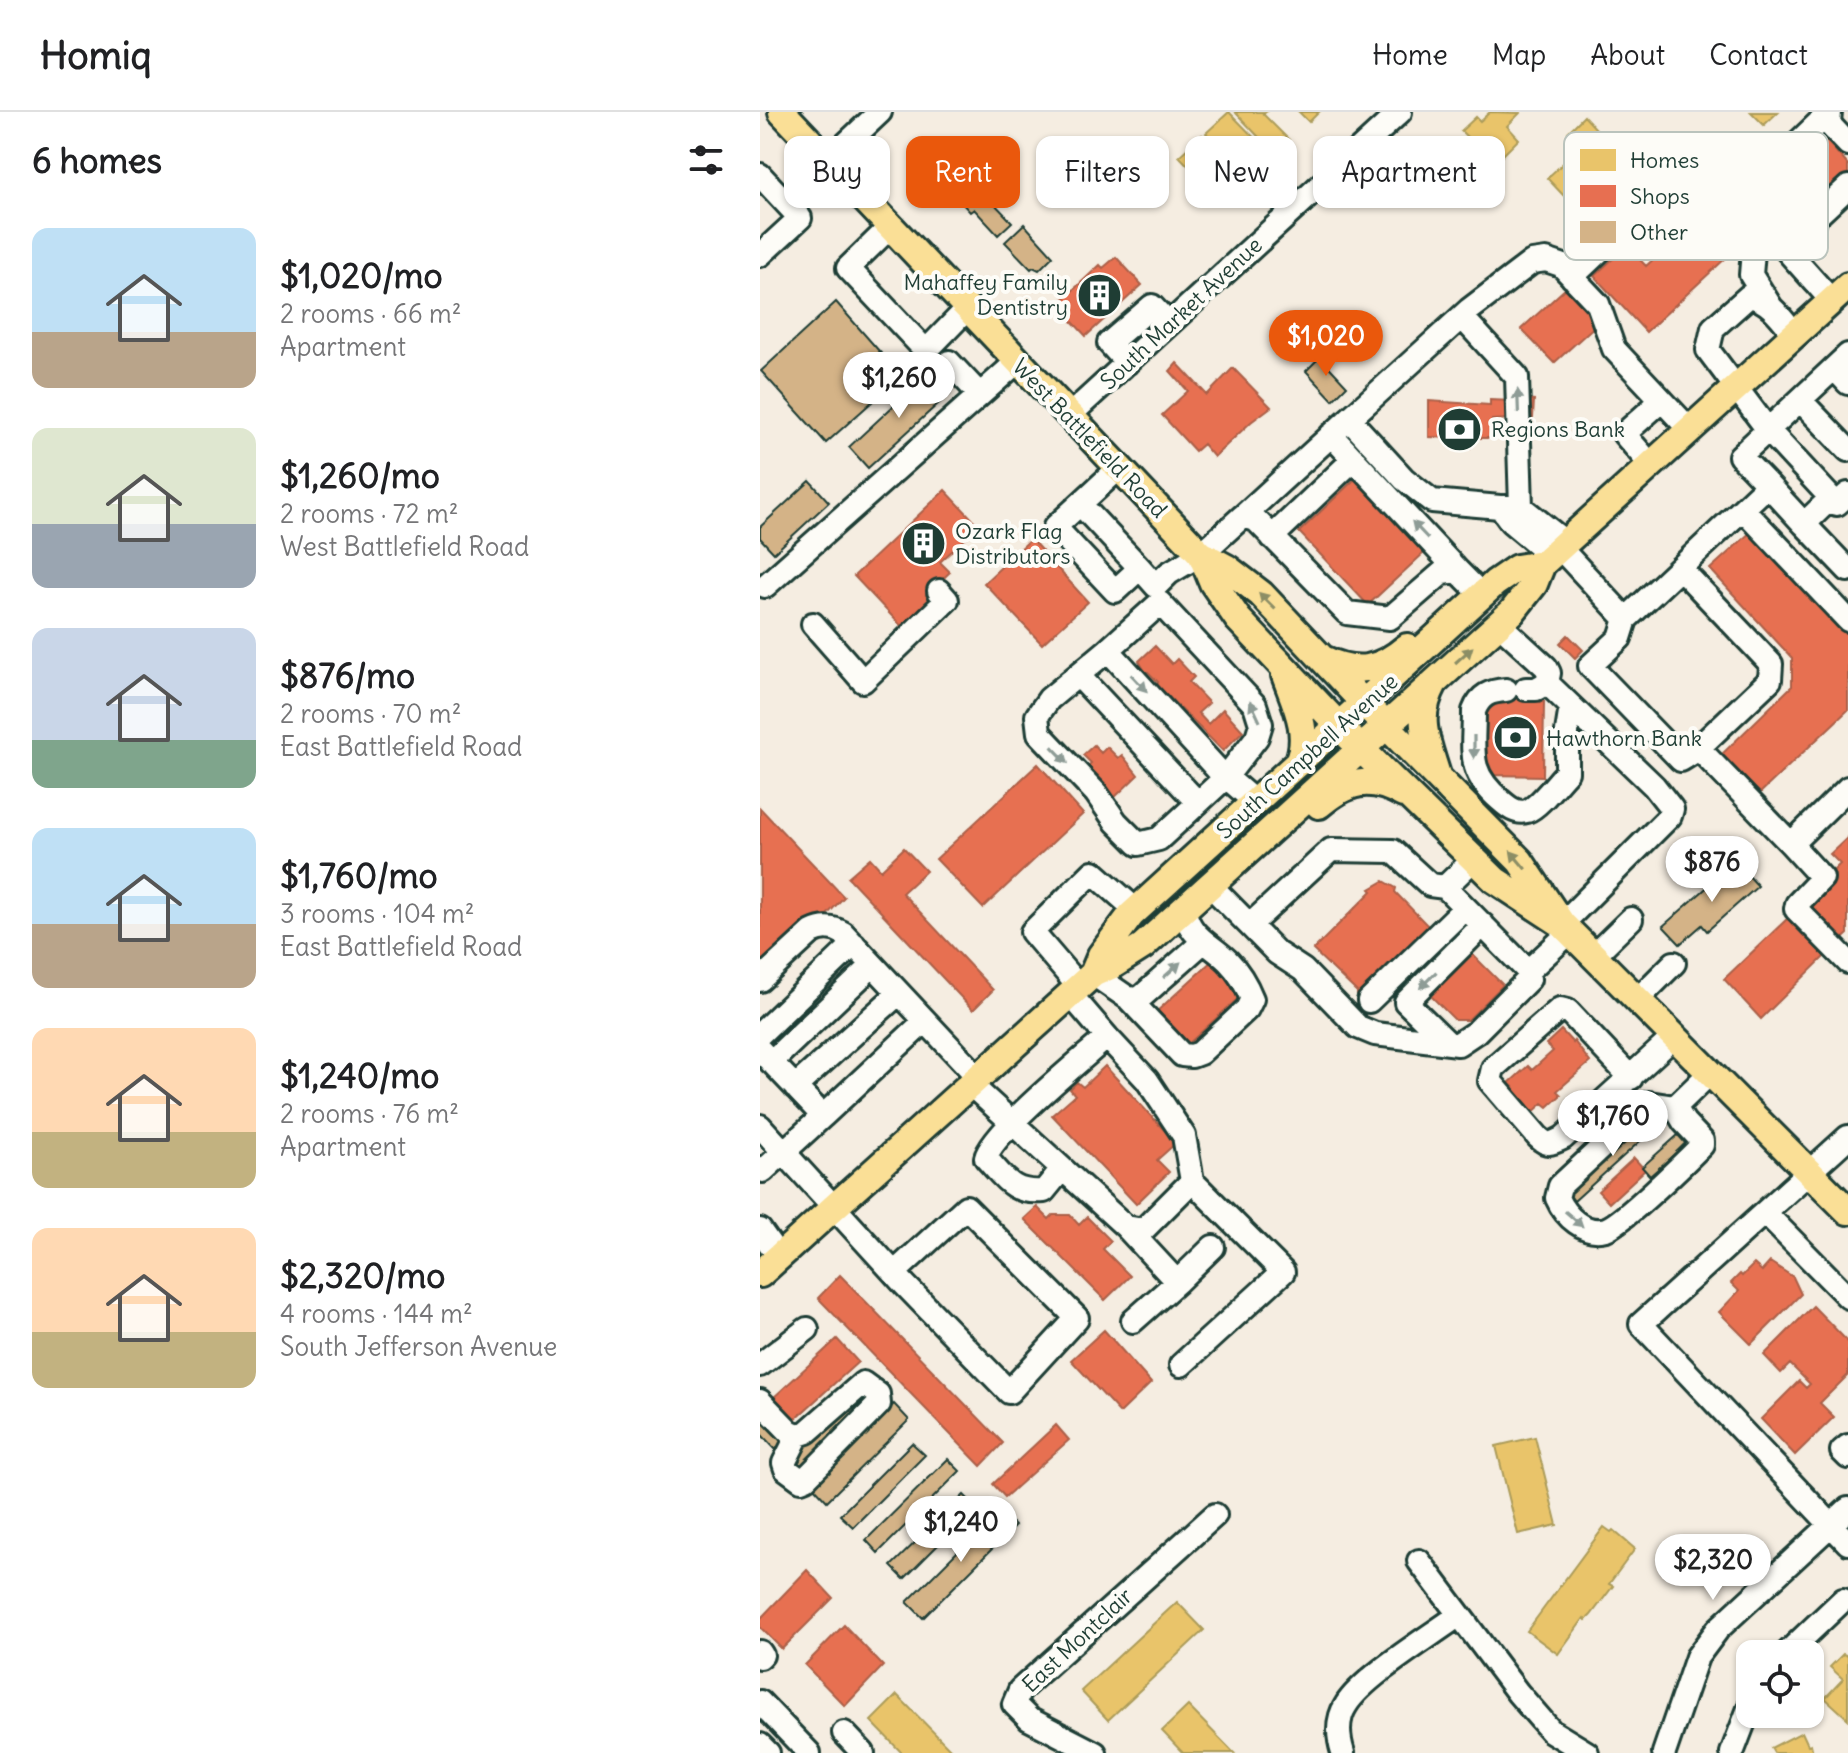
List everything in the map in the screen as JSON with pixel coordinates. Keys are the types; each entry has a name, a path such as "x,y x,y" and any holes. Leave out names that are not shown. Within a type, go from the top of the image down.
{"main road":[{"name":"West Battlefield Road","path":"782,112 805,136"},
{"name":"West Battlefield Road","path":"872,208 1201,554 1227,568 1261,594 1520,861 1566,928 1848,1211"},
{"name":"South Campbell Avenue","path":"770,1265 1081,985 1143,946 1361,749 1512,612 1555,553 1842,295"},
{"name":"South Campbell Avenue","path":"1081,985 1137,911 1482,595 1517,568 1555,553"},
{"name":"West Battlefield Road","path":"1201,554 1213,583 1238,619 1361,749 1495,880 1566,928"},
{"path":"1321,658 1350,668 1386,664 1458,605 1482,595"},
{"path":"1280,664 1301,719 1304,746 1298,763"},
{"path":"1434,682 1426,698 1423,716 1426,739 1438,779"},
{"path":"1213,882 1262,854 1330,796 1348,785 1380,783 1413,800"}],"street":[{"path":"855,136 880,112"},
{"name":"South Market Avenue","path":"1069,416 1400,112"},
{"path":"1830,112 1829,124 1848,144"},
{"path":"1809,132 1830,112"},
{"path":"760,175 800,218 760,255"},
{"path":"1828,206 1848,187"},
{"path":"890,227 848,268 926,351 967,309"},
{"path":"1080,504 1140,568 1158,594 1255,705 1261,724 1257,737 1226,777 1159,839 1138,844 1116,822 1096,793 1039,733 1037,716 1049,699 1108,650 1158,594 1169,573 1201,554 1462,317 1532,262 1546,260 1561,265 1598,304 1614,349 1690,430"},
{"path":"1572,277 1590,260"},
{"path":"1752,260 1751,275 1772,308 1795,335"},
{"path":"1798,260 1842,295"},
{"path":"1772,308 1760,298 1749,296 1713,328 1708,350 1768,430 1840,496 1804,524"},
{"path":"1462,317 1517,377 1511,522 1555,553 1626,619"},
{"path":"949,362 980,395"},
{"path":"765,586 1017,362"},
{"path":"1843,368 1800,400 1740,456 1848,570"},
{"path":"1651,465 1624,434 1662,400"},
{"path":"1800,400 1848,450"},
{"path":"1349,419 1404,479 1432,501 1511,507"},
{"path":"1331,435 1482,595"},
{"path":"1272,537 1354,459"},
{"path":"1119,468 1055,527 1115,591 1140,568"},
{"path":"1768,485 1626,619 1620,638 1590,666 1791,844 1822,878 1797,904 1796,909 1848,962"},
{"path":"1743,509 1848,620"},
{"path":"1243,516 1256,520 1347,613 1390,618 1442,573 1458,571"},
{"path":"1654,786 1770,680 1771,664 1680,568"},
{"path":"813,624 863,681 947,600 939,591"},
{"path":"1499,624 1549,673 1526,688"},
{"path":"1108,650 1226,777 1255,802"},
{"path":"1078,675 1198,803"},
{"path":"1528,971 1670,816 1672,809 1654,786 1571,707 1526,688 1492,691 1477,703 1474,711 1474,764 1481,782 1511,810 1532,809 1567,772 1567,732 1571,707"},
{"path":"1791,844 1848,788"},
{"path":"1159,839 1185,867"},
{"path":"1213,882 1250,925 1277,953 1303,970 1358,1027 1375,1034 1458,1044 1476,1032 1529,979 1528,971 1445,887 1430,885 1393,851 1331,850 1250,925"},
{"path":"1445,887 1473,860"},
{"path":"1137,911 1093,872 1032,932 1081,985 1107,1037 1147,1080 1184,1136 1192,1181 1283,1272 1181,1365"},
{"path":"1128,998 1182,1055 1192,1056 1200,1053 1247,1009 1252,999 1239,973 1203,942 1187,922 1185,908"},
{"path":"1333,1001 1363,1001 1465,908"},
{"path":"1593,956 1631,919"},
{"path":"1447,1042 1406,1002 1483,925"},
{"path":"760,980 819,928 837,930 854,944 925,1021 1013,1124 1126,1227 1177,1282"},
{"path":"1081,985 1139,999 1203,942"},
{"path":"760,1034 854,944"},
{"path":"1628,992 1674,963"},
{"path":"823,1116 765,1056 873,965"},
{"path":"795,1087 899,993"},
{"path":"1631,1078 1568,1011 1560,1009 1493,1068 1490,1081 1538,1137 1551,1144 1563,1138 1631,1078 1674,1037"},
{"path":"760,1168 763,1171 925,1021"},
{"path":"1062,1169 1044,1191 1025,1193 1010,1184 986,1158 988,1150 1013,1124 1107,1037"},
{"path":"1675,1107 1710,1073"},
{"path":"1649,1103 1675,1107 1702,1145 1608,1228 1590,1230 1578,1224 1560,1206 1557,1198 1560,1186 1649,1103"},
{"path":"760,1126 894,1273 1009,1392 1077,1318 966,1207 894,1273"},
{"path":"1848,1137 1641,1324 1848,1543"},
{"path":"1126,1227 1143,1230 1192,1181"},
{"path":"1765,1213 1848,1297"},
{"path":"760,1230 770,1265"},
{"path":"1133,1321 1213,1247"},
{"path":"765,1353 807,1329"},
{"path":"760,1401 789,1431 798,1435 807,1432 863,1383 868,1384 880,1399 879,1404 801,1480 786,1469 784,1463 798,1435"},
{"path":"1848,1446 1842,1451 1848,1457"},
{"path":"1664,1753 1697,1657 1718,1629 1848,1509"},
{"name":"East Montclair","path":"1095,1753 1029,1719 1014,1704 1020,1690 1215,1515"},
{"path":"1419,1561 1518,1693 1551,1731 1587,1753"},
{"path":"1801,1640 1843,1600"},
{"path":"1343,1753 1337,1734 1345,1706 1366,1682 1459,1615"},
{"path":"764,1712 809,1753"},
{"path":"1732,1753 1742,1728"},
{"path":"844,1733 863,1753"},
{"path":"760,1745 768,1753"}],"building: Homes":[{"path":"1229,112 1252,136 1209,136 1206,133"},
{"path":"1235,112 1266,112 1263,114 1285,136 1258,136"},
{"path":"1299,112 1319,112 1309,122"},
{"path":"1490,112 1520,113 1507,126 1519,139 1505,153 1505,136 1466,136 1461,131 1476,117 1480,121"},
{"path":"1751,112 1778,112 1764,125"},
{"path":"1584,116 1597,130 1595,132 1568,132"},
{"path":"1564,162 1564,196 1547,178"},
{"path":"1535,1437 1557,1525 1518,1534 1496,1446"},
{"path":"1604,1527 1611,1532 1613,1530 1635,1549 1609,1584 1613,1586 1591,1615 1586,1620 1584,1618 1558,1654 1527,1631"},
{"path":"1177,1602 1204,1630 1108,1720 1081,1691"},
{"path":"1843,1654 1848,1656 1848,1719 1825,1698 1843,1679 1830,1667"},
{"path":"897,1695 954,1753 902,1753 871,1721"},
{"path":"1188,1706 1234,1753 1183,1753 1162,1731"},
{"path":"1802,1732 1808,1745 1811,1744 1813,1753 1774,1753 1771,1748"}],"building: Shops":[{"path":"1828,142 1848,165 1848,178 1828,196"},
{"name":"Mahaffey Family Dentistry","path":"1116,257 1142,285 1086,336 1057,305 1100,265 1103,268"},
{"path":"1612,260 1640,260 1646,266 1653,260 1724,260 1646,332 1594,276"},
{"path":"1566,288 1598,323 1554,363 1521,329"},
{"path":"1177,363 1207,395 1233,368 1271,407 1214,457 1203,444 1195,451 1162,415 1188,391 1170,371"},
{"name":"Regions Bank","path":"1516,398 1534,400 1533,418 1492,420 1491,438 1471,438 1470,448 1453,448 1452,438 1429,437 1429,401 1490,405 1490,400 1514,401"},
{"path":"1356,478 1425,552 1368,605 1299,532"},
{"name":"Ozark Flag Distributors","path":"945,490 979,526 940,562 950,572 926,595 934,604 906,631 854,576"},
{"path":"1752,531 1848,634 1848,710 1758,795 1721,755 1792,686 1792,658 1710,569"},
{"path":"1031,539 1088,602 1042,644 984,583"},
{"path":"1568,635 1583,650 1575,658 1560,643"},
{"path":"1155,646 1172,664 1177,659 1194,677 1189,682 1209,703 1198,713 1208,724 1223,709 1243,731 1223,751 1164,692 1161,695 1153,686 1158,682 1146,673 1139,661"},
{"name":"Hawthorn Bank","path":"1506,684 1527,685 1526,701 1544,702 1543,776 1485,775 1487,701"},
{"path":"1094,745 1101,753 1107,747 1118,758 1122,755 1138,775 1114,798 1096,779 1088,766 1091,763 1083,755"},
{"path":"1038,764 1083,814 983,908 936,859"},
{"path":"760,808 844,897 827,915 809,923 760,964"},
{"path":"1848,837 1848,934 1838,943 1804,908 1834,880 1829,875 1840,864 1830,854"},
{"path":"904,848 926,871 902,893 993,990 973,1010 848,877 870,858 881,870"},
{"path":"1384,881 1396,888 1395,892 1432,930 1369,1009 1357,1010 1357,992 1313,950 1372,891 1370,889"},
{"path":"1789,917 1826,955 1761,1019 1724,979"},
{"path":"1465,947 1503,985 1468,1020 1455,1020 1431,996 1430,981"},
{"path":"1214,959 1244,993 1186,1046 1155,1013"},
{"path":"1561,1030 1590,1062 1557,1091 1561,1095 1548,1107 1543,1103 1531,1114 1509,1090 1513,1087 1509,1083 1528,1066 1532,1070 1553,1051 1546,1044"},
{"path":"1105,1066 1176,1143 1157,1160 1169,1172 1136,1204 1052,1115 1075,1095 1070,1089 1077,1082 1083,1087"},
{"path":"1634,1158 1645,1170 1609,1203 1598,1191"},
{"path":"1037,1207 1049,1219 1053,1215 1070,1215 1079,1225 1087,1217 1111,1241 1103,1249 1130,1276 1105,1300 1024,1219"},
{"path":"1770,1262 1793,1277 1801,1294 1751,1344 1719,1312 1739,1291 1731,1283 1740,1274 1742,1276 1754,1264 1762,1271"},
{"path":"840,1275 1003,1443 981,1466 818,1298"},
{"path":"1813,1306 1848,1342 1848,1375 1820,1403 1834,1417 1795,1455 1761,1419 1799,1381 1806,1388 1810,1384 1790,1364 1781,1373 1764,1355"},
{"path":"1104,1330 1151,1383 1120,1413 1071,1360"},
{"path":"837,1339 858,1362 794,1420 773,1398"},
{"path":"1056,1425 1069,1440 1005,1497 993,1484"},
{"path":"807,1570 833,1598 782,1649 760,1627 760,1619"},
{"path":"844,1625 883,1666 845,1706 805,1665"}],"building: Other":[{"path":"966,208 999,208 1012,222 998,235 974,209 970,212"},
{"path":"1024,224 1053,256 1039,270 1031,269 1005,242"},
{"path":"836,302 901,376 826,443 761,371"},
{"path":"1320,357 1347,386 1333,400 1306,371"},
{"path":"930,372 950,393 868,468 849,447"},
{"path":"810,481 829,502 774,553 760,538 760,527"},
{"path":"1736,862 1758,886 1707,931 1702,925 1680,944 1663,926"},
{"path":"1652,1114 1660,1123 1574,1201 1566,1192"},
{"path":"1678,1135 1686,1144 1650,1176 1642,1167"},
{"path":"860,1390 870,1401 799,1472 788,1462"},
{"path":"894,1404 909,1420 827,1501 812,1485"},
{"path":"760,1413 789,1442 778,1452 760,1433"},
{"path":"912,1443 925,1455 853,1527 840,1515"},
{"path":"948,1459 960,1471 878,1553 866,1540"},
{"path":"964,1495 976,1507 904,1579 891,1566"},
{"path":"999,1510 1015,1526 923,1618 907,1602"}],"place":[{"name":"Mahaffey Family Dentistry","path":"1099,295"},
{"name":"Regions Bank","path":"1460,429"},
{"name":"Ozark Flag Distributors","path":"924,544"},
{"name":"Hawthorn Bank","path":"1515,738"}]}
